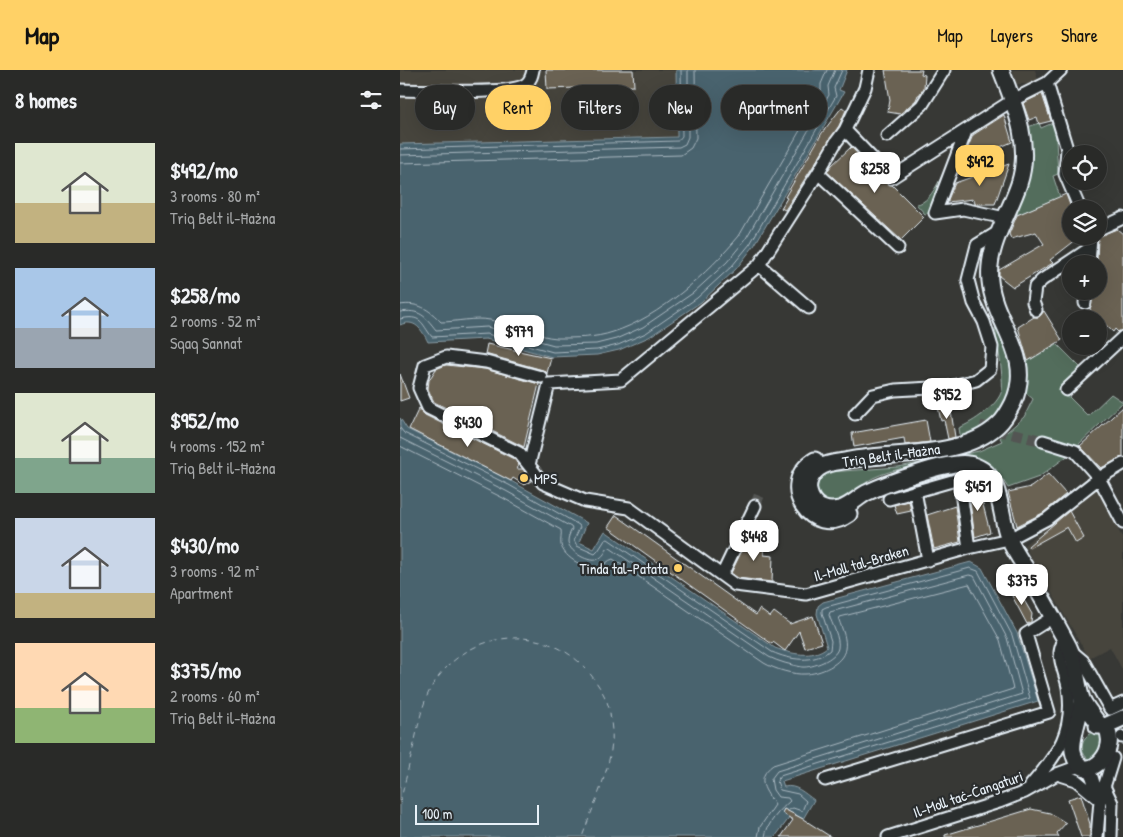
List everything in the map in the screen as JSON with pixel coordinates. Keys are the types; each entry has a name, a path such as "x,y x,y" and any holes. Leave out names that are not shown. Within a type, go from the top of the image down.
{"main road":[{"name":"Triq Belt il-Ħażna","path":"1002,70 1021,124 1024,145 1020,182 1002,225 990,264 989,277 995,302 1013,342 1020,372 1019,387 1007,415 986,434 962,444 901,455 869,456 828,464 816,471 811,477 809,491 816,503 828,510 842,508 864,494 894,480 956,464 969,464 984,470 995,487 1008,539 1067,644 1083,701"},
{"path":"1083,701 1103,726 1111,730 1120,743 1102,766 1084,766 1074,757 1074,742 1083,701"},
{"path":"1074,742 1084,728 1103,726 1123,718"}],"street":[{"path":"400,90 498,91 521,87 526,84 531,78 533,70"},
{"path":"528,464 549,384 621,380 759,265 845,130 865,88 869,70"},
{"path":"887,136 922,105 944,70"},
{"path":"845,130 891,178 1013,100 1047,84 1061,70"},
{"path":"1047,84 1067,149 1065,174 1076,200"},
{"path":"855,414 873,395 894,390 949,387 976,380 990,369 992,347 984,322 974,303 968,280 977,245 1002,225 963,209 935,213 966,130"},
{"path":"818,173 898,248"},
{"path":"1107,225 1123,218"},
{"path":"1036,310 1033,302 1034,287 1087,245"},
{"path":"759,265 808,308"},
{"path":"1066,390 1123,337"},
{"name":"Il-Moll tal-Braken","path":"541,377 486,362 446,357 425,364 420,388 428,408 520,453 543,482 585,500 629,508 735,585 806,594 969,548 1008,539 1047,519 1099,478 1123,464"},
{"path":"1043,441 1075,451 1099,478 1123,523"},
{"path":"889,500 959,479 969,548"},
{"path":"915,492 928,560"},
{"path":"722,576 756,506"},
{"path":"826,780 1049,712 1026,634 1053,617"},
{"path":"1025,792 1055,757 1069,723 1069,698 1060,653 1067,644 1082,661 1110,709 1123,704"},
{"path":"1074,742 1066,762 1057,774 1076,780 1100,800"},
{"path":"1097,837 1100,800 1120,743"},
{"path":"1084,766 1092,777 1100,800"},
{"name":"Il-Moll taċ-Ċangaturi","path":"888,837 999,802 1025,792 1057,774 1084,766"},
{"path":"1104,786 1112,802 1111,837"}],"shaded area":[{"path":"400,70 677,70 677,85 649,85 649,130 677,130 677,137 400,144"},
{"path":"1013,70 1035,70 1038,80 1029,84 1016,84"},
{"path":"1096,487 1123,539 1123,671 1110,647 1089,658 1024,545"}],"green space":[{"path":"1055,122 1058,174 1053,176 1060,197 1017,215 1028,177 1032,148 1028,127 1039,123 1041,128"},
{"path":"955,145 958,146 933,211 925,214 916,204 923,202 929,197 940,180"},
{"path":"995,328 1008,354 1012,376 1007,401 994,422 961,440 959,428 978,418 996,402 1002,390"},
{"path":"1057,344 1062,349 1062,355 1068,355 1082,369 1062,390 1088,416 1111,394 1123,402 1077,446 1044,437 1070,454 1039,477 1008,488 998,474 988,465 982,462 958,460 956,456 979,451 1002,441 1000,438 1024,417 1033,399 1026,393 1026,362"},
{"path":"936,460 873,478 835,504 828,504 819,497 818,486 820,480 830,472 898,467"},
{"path":"1098,731 1110,740 1091,761 1083,753 1082,743 1092,732"}],"water":[{"path":"676,70 847,70 839,90 844,92 827,121 827,85 721,85 721,130 822,130 754,246 736,269 701,302 649,337 619,350 597,355 552,357 486,339 428,342 423,333 414,324 405,323 400,325 400,144 677,137 677,130 711,130 711,85 676,85"},
{"path":"400,418 407,429 511,481 587,523 579,542 594,549 605,531 775,648 788,652 808,654 821,651 827,647 817,614 818,606 823,602 971,562 982,568 1017,633 1038,701 782,781 784,787 796,788 814,800 803,819 793,813 775,837 400,837"}],"building":[{"path":"546,70 633,70 634,85 561,85 561,89 551,89 551,85 547,85"},
{"path":"885,70 922,70 921,74 925,75 924,88 916,100 900,114 888,112 890,100"},
{"path":"1042,94 1051,121 1039,124 1037,117 1029,120 1023,103"},
{"path":"842,107 846,110 839,126 785,210 781,208 787,198 785,197 822,133 827,130 827,126"},
{"path":"1004,115 1012,142 961,164 973,135"},
{"path":"851,147 886,183 892,185 924,217 901,240 827,172"},
{"path":"1009,164 995,204 975,204 974,199 947,202 955,183"},
{"path":"1066,194 1068,200 1062,200 1062,245 1069,245 1050,260 1053,263 1013,287 999,276 999,270 1044,244 1036,232 1011,239 1009,234 1017,215"},
{"path":"1117,229 1123,234 1123,330 1118,332 1115,329 1113,332 1107,326 1107,310 1090,310 1092,300 1107,300 1107,255 1097,255 1098,245 1107,245 1107,233"},
{"path":"1044,311 1062,340 1028,361 1018,327 1034,317 1039,317"},
{"path":"487,344 551,358 547,373 543,370 485,354"},
{"path":"446,365 485,369 539,384 524,447 434,402 428,389 429,380 436,369"},
{"path":"400,374 409,398 400,401"},
{"path":"950,405 955,437 948,439 944,420 941,421 938,407"},
{"path":"1123,407 1123,457 1101,468 1080,446"},
{"path":"419,408 425,415 514,459 519,465 517,469 523,469 531,481 524,485 513,478 511,481 409,429"},
{"path":"926,420 930,442 905,445 904,438 854,447 852,433"},
{"path":"1048,474 1066,494 1043,513 1017,526 1008,492 1031,487"},
{"path":"967,481 976,487 980,493 990,532 975,537"},
{"path":"909,501 911,511 897,514 894,505"},
{"path":"955,506 960,542 934,549 927,515"},
{"path":"1069,511 1084,538 1076,543 1067,527 1029,548 1028,546"},
{"name":"Tinda tal-Patata","path":"616,515 756,615 759,609 770,617 774,612 790,624 813,616 822,643 805,648 799,631 785,651 773,642 772,644 608,527"},
{"path":"753,528 757,529 756,543 765,544 764,555 773,556 772,582 738,578 731,573"},
{"path":"1017,588 1032,614 1031,622 1027,624 1010,592"},
{"path":"1081,795 1090,824 1090,837 1081,837 1068,799"},
{"path":"784,809 831,837 781,837 793,820 782,813"},
{"path":"1031,809 1050,813 1066,823 1057,833 1059,837 945,837 945,835"}],"ferry route":[{"path":"400,803 422,711 434,683 450,664 469,650 491,641 513,638 536,640 557,647 577,660 597,683 609,708 612,736 610,754 604,778 582,837"}],"tunnel":[{"path":"980,426 1043,441"},
{"path":"755,506 761,491"}],"place":[{"name":"MPS","path":"524,478"},
{"name":"Tinda tal-Patata","path":"678,568"}]}
